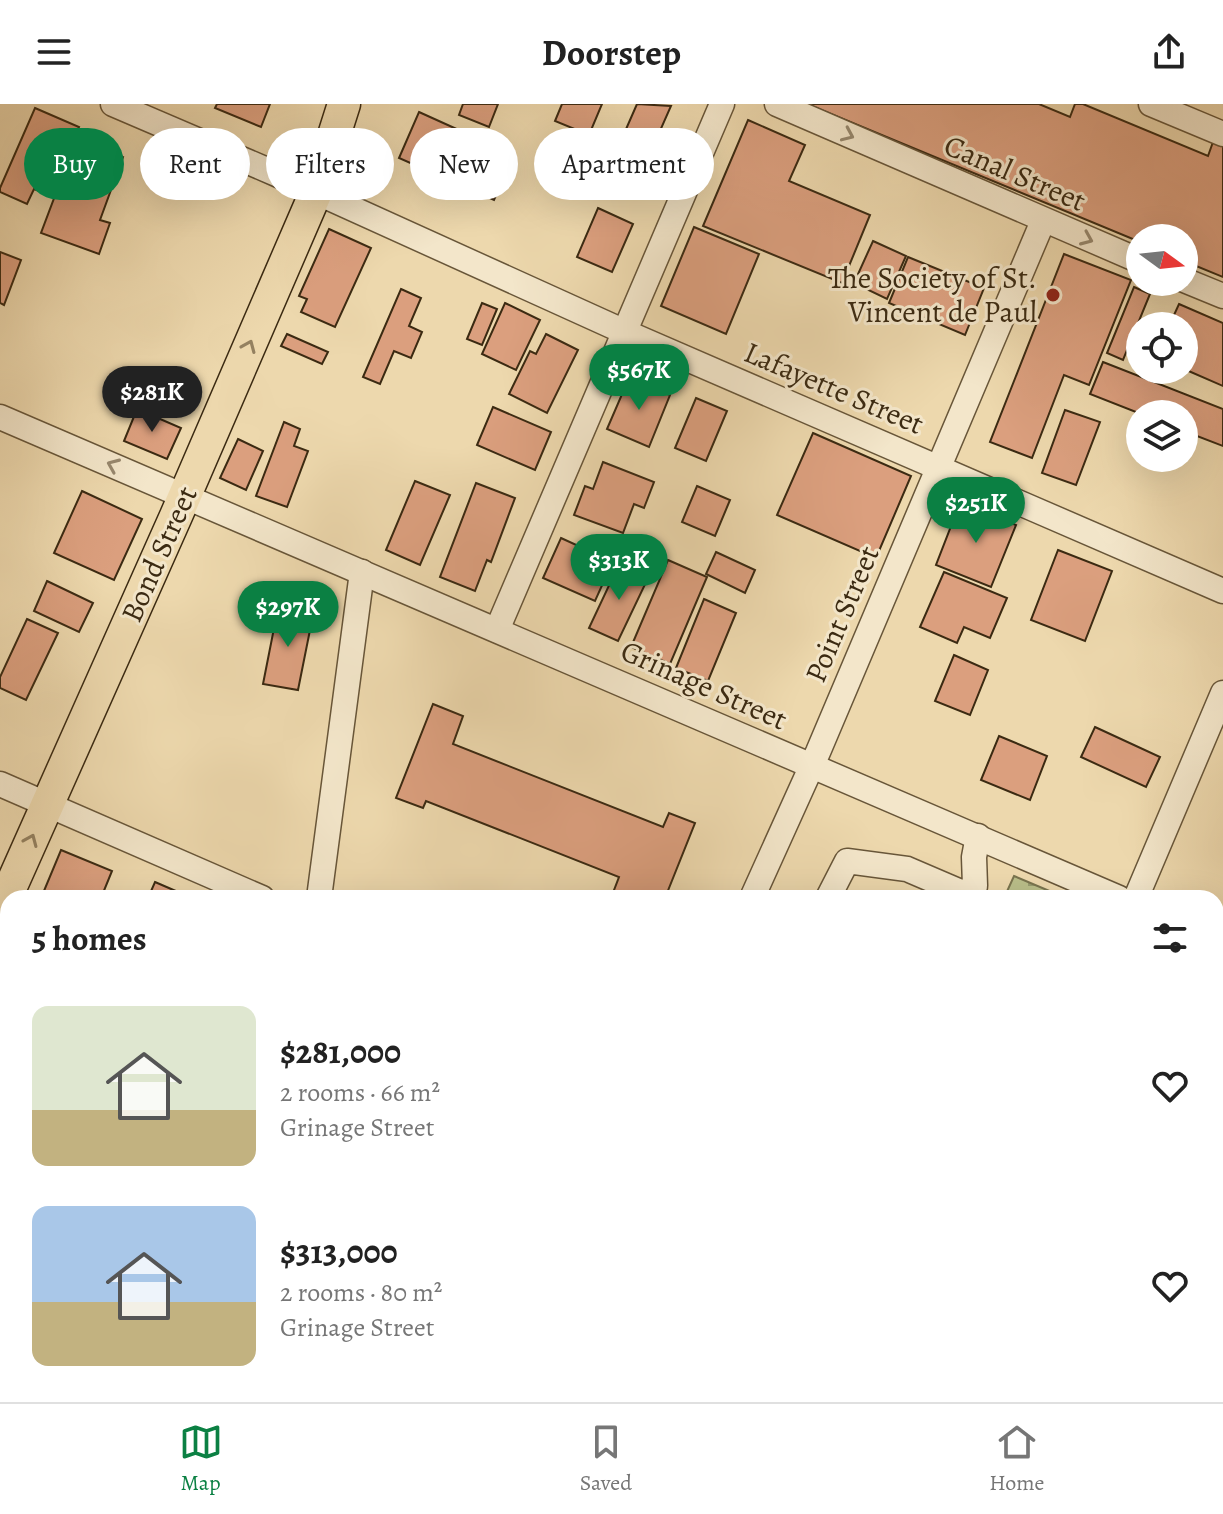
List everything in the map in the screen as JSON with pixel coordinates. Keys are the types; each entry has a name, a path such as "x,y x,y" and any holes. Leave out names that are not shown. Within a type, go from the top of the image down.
{"main road":[{"name":"Bond Street","path":"336,128 344,104"},
{"name":"Bond Street","path":"9,890 185,496 313,200"}],"street":[{"name":"Lafayette Street","path":"113,104 266,170"},
{"path":"497,630 722,104"},
{"name":"Canal Street","path":"777,104 1126,255"},
{"path":"1151,104 1223,134"},
{"name":"Lafayette Street","path":"334,200 625,332 1223,591"},
{"name":"Point Street","path":"756,890 1043,221"},
{"path":"1198,286 1223,296"},
{"name":"Grinage Street","path":"0,417 1101,890"},
{"path":"320,890 362,572"},
{"path":"1139,890 1223,693"},
{"path":"0,784 244,890"},
{"path":"968,890 975,886 974,857 978,836"},
{"path":"832,890 847,861 907,869 956,890"}],"green space":[{"path":"1014,876 1047,890 1008,890"}],"building":[{"path":"217,104 270,104 261,127 215,108"},
{"path":"463,104 498,104 489,127 459,115"},
{"path":"562,104 602,104 592,128 572,128 555,121"},
{"path":"637,104 671,106 661,128 626,128"},
{"path":"807,104 1039,104 1070,117 1075,104 1083,104 1208,156 1213,142 1223,146 1223,277 1198,267 1198,224 1126,224 1126,236"},
{"path":"35,108 79,127 79,128 26,128"},
{"path":"419,112 454,128 412,128"},
{"path":"748,120 805,145 789,181 870,215 842,283 703,226"},
{"path":"24,133 24,200 29,200 27,204 0,192"},
{"path":"410,133 410,163 399,158"},
{"path":"53,200 107,200 100,220 110,223 99,254 41,233"},
{"path":"598,208 633,224 612,272 577,257"},
{"path":"694,227 759,254 726,334 661,306"},
{"path":"329,229 371,248 335,327 301,312 307,299 299,296"},
{"path":"873,241 906,256 887,299 854,283"},
{"path":"0,252 21,260 4,305 0,303"},
{"path":"1064,254 1126,278 1126,292 1089,385 1064,375 1032,458 990,442"},
{"path":"908,257 984,288 965,335 889,303"},
{"path":"401,289 421,298 409,326 422,332 411,358 394,351 380,384 363,377"},
{"path":"1130,296 1149,296 1143,312 1126,312 1126,353 1123,360 1107,353"},
{"path":"482,303 497,309 482,345 467,339"},
{"path":"505,303 540,320 516,370 482,354"},
{"path":"1179,304 1198,312 1175,312"},
{"path":"1198,312 1223,323 1223,386 1198,375"},
{"path":"287,334 328,352 322,364 281,346"},
{"path":"546,334 578,350 547,413 509,394 530,351 536,354"},
{"path":"1103,362 1126,371 1126,384 1159,384 1223,409 1223,446 1198,436 1198,400 1126,400 1126,408 1090,394"},
{"path":"629,378 670,395 649,447 607,429"},
{"path":"696,398 727,411 706,461 675,448"},
{"path":"493,407 551,432 535,470 477,445"},
{"path":"137,409 181,428 167,459 124,441"},
{"path":"1065,410 1100,422 1076,485 1042,473"},
{"path":"284,422 300,429 294,446 308,451 287,507 256,496"},
{"path":"813,433 911,476 876,558 777,515"},
{"path":"238,439 263,451 246,490 220,478"},
{"path":"603,462 654,482 644,508 634,504 623,533 574,515 585,486 593,489"},
{"path":"415,481 450,495 420,565 386,550"},
{"path":"476,483 515,498 491,562 487,560 475,591 440,577"},
{"path":"697,486 730,500 715,536 682,522"},
{"path":"82,491 142,519 114,580 54,553"},
{"path":"960,503 1016,525 991,587 936,565"},
{"path":"561,538 587,550 592,538 618,550 595,601 543,578"},
{"path":"1058,550 1112,571 1085,641 1031,620"},
{"path":"716,552 755,570 745,593 706,574"},
{"path":"668,560 707,577 670,664 631,647"},
{"path":"620,562 649,576 618,641 589,628"},
{"path":"944,572 1007,598 990,638 964,627 957,643 920,627"},
{"path":"47,581 93,603 79,632 34,611"},
{"path":"704,599 736,613 708,681 676,668"},
{"path":"278,608 313,615 298,690 263,684"},
{"path":"27,619 58,633 26,700 0,688 0,677"},
{"path":"954,655 988,670 970,715 935,701"},
{"path":"433,704 463,716 453,744 663,827 669,813 695,823 668,890 614,890 619,877 426,801 423,808 396,798"},
{"path":"1095,727 1160,757 1146,787 1081,757"},
{"path":"999,736 1047,756 1030,800 981,780"},
{"path":"61,850 112,871 104,890 44,890"},
{"path":"155,882 174,890 152,890"}],"place":[{"name":"The Society of St. Vincent de Paul","path":"1053,295"}]}
